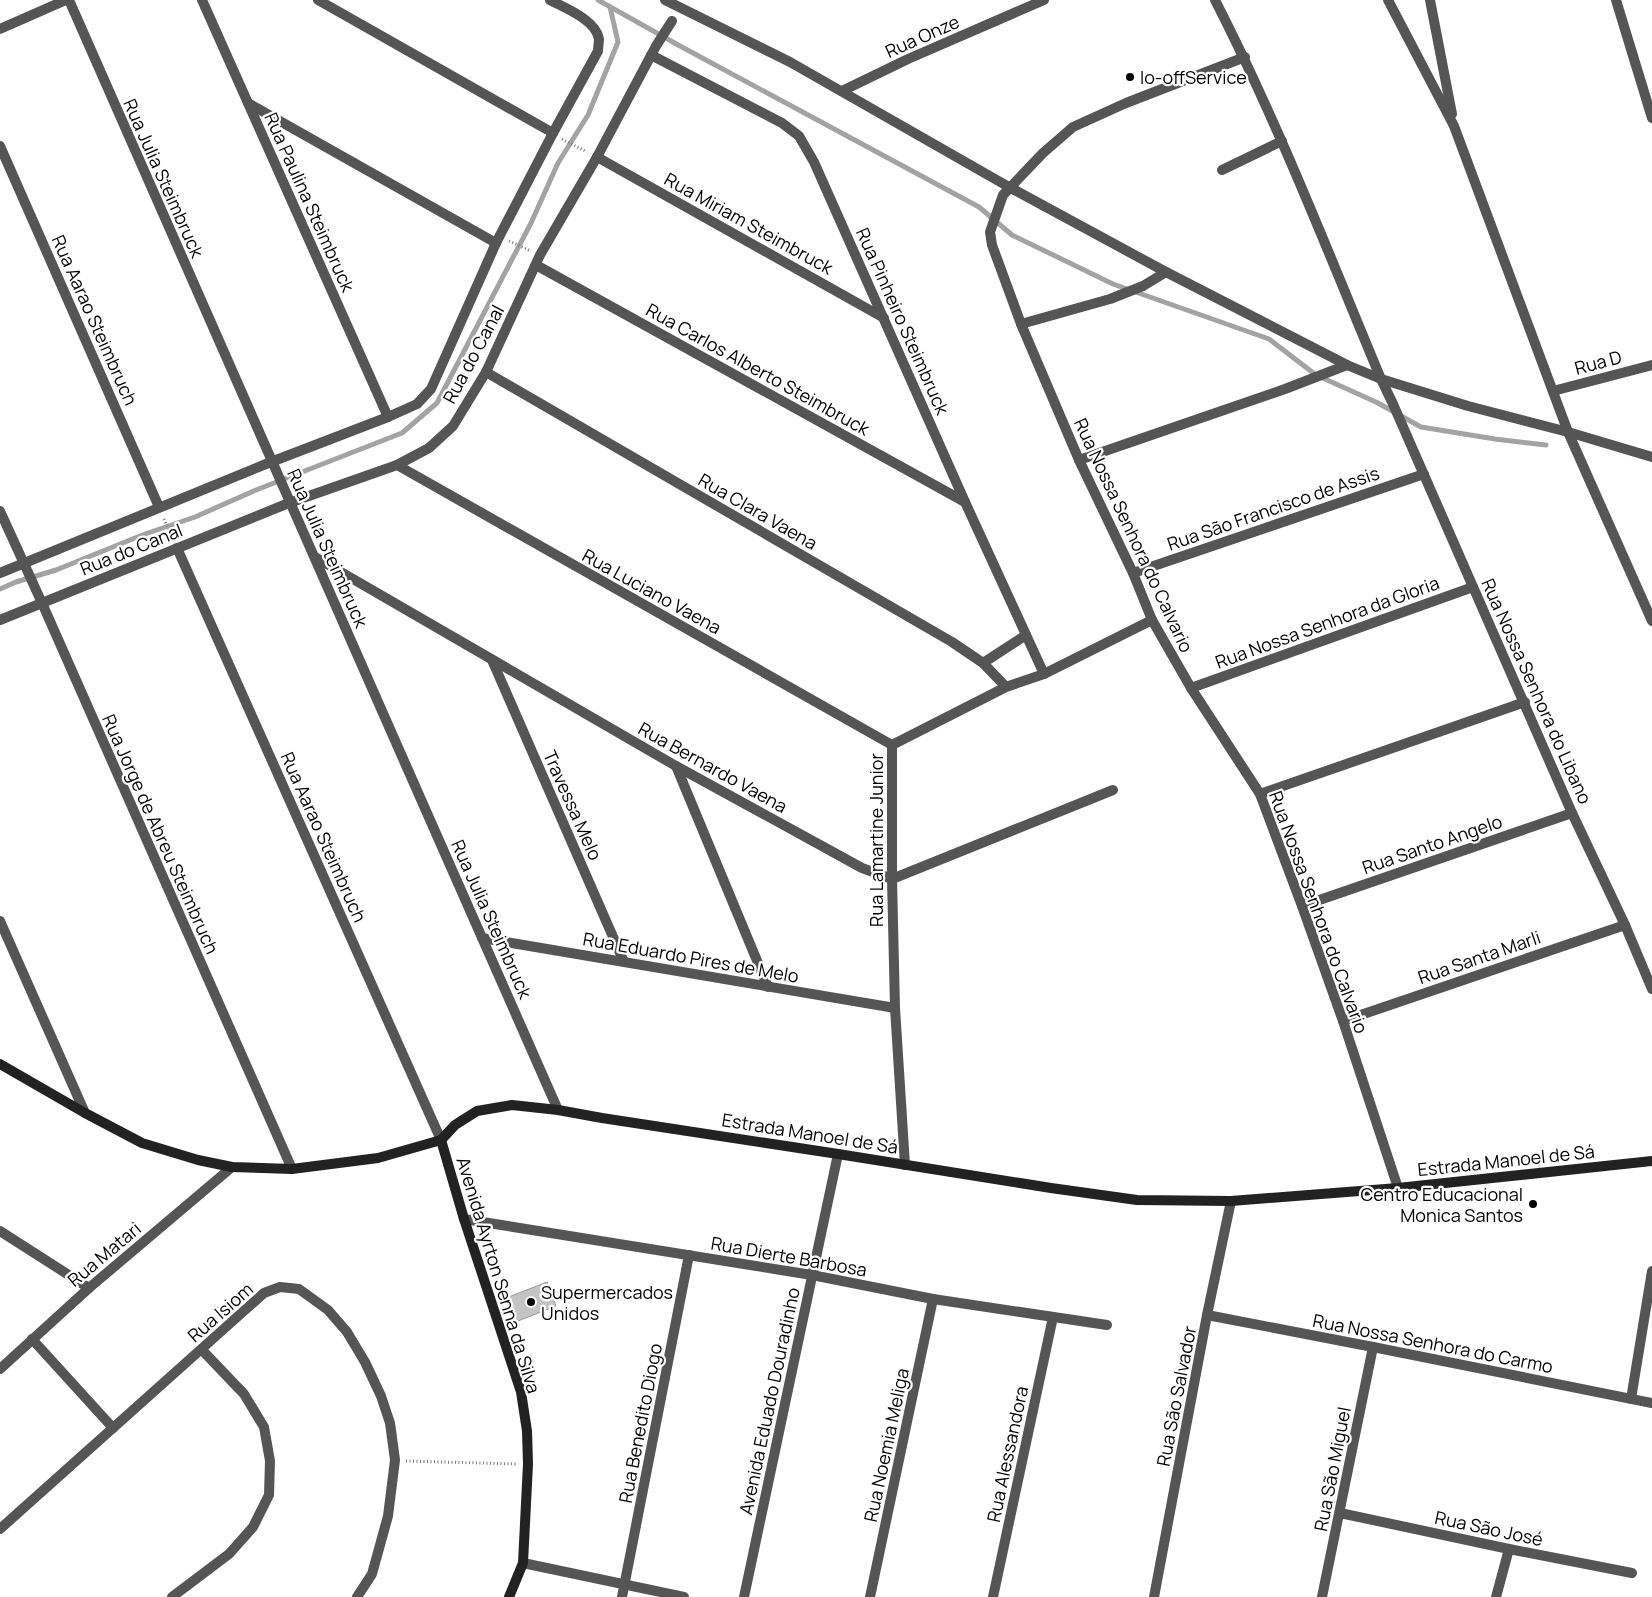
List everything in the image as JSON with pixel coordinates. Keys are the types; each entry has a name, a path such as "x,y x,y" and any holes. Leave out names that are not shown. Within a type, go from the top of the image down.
{"main road":[{"name":"Estrada Manoel de Sá","path":"0,1064 142,1143 232,1168 292,1169 378,1158 440,1140 455,1125 477,1111 512,1105 558,1110 612,1120 1137,1200 1231,1201 1398,1188 1652,1161"},
{"name":"Avenida Ayrton Senna da Silva","path":"440,1140 521,1392 528,1464 523,1563 509,1597"}],"street":[{"path":"0,29 67,0"},
{"name":"Rua Julia Steimbruck","path":"67,0 558,1110"},
{"name":"Rua Paulina Steimbruck","path":"202,0 388,417"},
{"path":"318,0 556,135"},
{"name":"Rua do Canal","path":"0,573 272,465 417,404 431,389 500,241 598,50 599,38 587,20 550,0"},
{"path":"665,0 790,62 842,91 1006,191 1347,365 1381,379 1468,406 1568,432 1652,457"},
{"name":"Rua Onze","path":"842,91 908,59 1044,0"},
{"name":"Rua Nossa Senhora do Libano","path":"1215,0 1244,57 1282,141 1381,379 1394,404 1572,813 1625,925 1652,989"},
{"path":"1388,0 1454,126 1568,432 1652,621"},
{"path":"1430,0 1454,126"},
{"path":"1616,0 1652,118"},
{"name":"Rua do Canal","path":"0,620 41,600 175,543 288,500 397,465 429,448 453,426 486,372 540,255 597,157 656,46 672,21"},
{"name":"Rua Pinheiro Steimbruck","path":"651,55 782,122 799,136 814,162 965,502 1044,674"},
{"path":"1006,191 1044,153 1073,128 1126,103 1244,57"},
{"path":"248,103 500,241"},
{"path":"1222,170 1282,141"},
{"name":"Rua Aarao Steimbruch","path":"0,146 160,509"},
{"name":"Rua Miriam Steimbruck","path":"597,157 884,318"},
{"name":"Rua Nossa Senhora do Calvario","path":"1006,191 990,232 992,245 1021,324 1079,460 1133,573 1152,620 1191,688 1260,794 1343,1021 1398,1188"},
{"name":"Rua Carlos Alberto Steimbruck","path":"536,265 965,502"},
{"path":"1021,324 1110,299 1143,286 1166,272"},
{"path":"1079,460 1285,389 1347,365"},
{"name":"Rua D","path":"1553,391 1652,365"},
{"name":"Rua Clara Vaena","path":"486,372 952,642 983,663 1006,687"},
{"name":"Rua Luciano Vaena","path":"397,465 892,744"},
{"name":"Rua São Francisco de Assis","path":"1133,573 1424,474"},
{"name":"Rua Jorge de Abreu Steimbruch","path":"0,511 292,1169"},
{"name":"Rua Aarao Steimbruch","path":"175,543 440,1140"},
{"name":"Rua Bernardo Vaena","path":"315,557 676,766 862,868 892,879"},
{"name":"Rua Nossa Senhora da Gloria","path":"1191,688 1474,587"},
{"name":"Rua Lamartine Junior","path":"905,1165 895,1008 892,879 892,744 1006,687 1044,674 1152,620"},
{"path":"983,663 1026,635"},
{"name":"Travessa Melo","path":"492,660 624,962"},
{"path":"1260,794 1524,702"},
{"path":"676,766 768,987"},
{"path":"892,879 1113,790"},
{"name":"Rua Santo Angelo","path":"1302,906 1572,813"},
{"path":"0,921 85,1113"},
{"name":"Rua Santa Marli","path":"1343,1021 1625,925"},
{"name":"Rua Eduardo Pires de Melo","path":"482,938 895,1008"},
{"name":"Avenida Eduado Douradinho","path":"744,1597 838,1154"},
{"name":"Rua Matari","path":"0,1369 89,1288 232,1168"},
{"name":"Rua São Salvador","path":"1154,1597 1207,1315 1231,1201"},
{"name":"Rua Dierte Barbosa","path":"464,1219 812,1274 934,1300 1107,1325"},
{"path":"0,1232 89,1288"},
{"name":"Rua Benedito Diogo","path":"622,1597 689,1255"},
{"path":"1631,1399 1652,1272"},
{"name":"Rua Isiom","path":"0,1529 264,1293 280,1287 300,1289 328,1310 347,1332 365,1362 381,1396 390,1423 395,1460 388,1516 372,1574 357,1597"},
{"name":"Rua Noemia Meliga","path":"870,1597 934,1300"},
{"name":"Rua Nossa Senhora do Carmo","path":"1207,1315 1652,1403"},
{"name":"Rua Alessandora","path":"993,1597 1053,1317"},
{"path":"32,1339 112,1428"},
{"name":"Rua São Miguel","path":"1322,1597 1373,1347"},
{"path":"172,1597 229,1554 253,1526 269,1495 270,1461 264,1427 244,1394 202,1350"},
{"name":"Rua São José","path":"1340,1513 1632,1573"},
{"path":"1496,1597 1508,1549"},
{"path":"523,1563 684,1597"}],"path":[{"path":"556,135 586,151"},
{"path":"500,241 534,252"},
{"path":"160,509 175,543"},
{"path":"395,1460 528,1464"}],"building":[{"name":"Supermercados Unidos","path":"547,1282 556,1306 513,1323 506,1298"}],"waterway":[{"path":"598,0 979,207 1012,235 1113,284 1269,339 1316,375 1376,402 1421,427 1546,445"},
{"path":"0,589 56,570 145,534 195,517 256,490 402,433 437,403 531,223 558,163 588,115 618,42 610,7"}],"place":[{"name":"Io-offService","path":"1130,77"},
{"name":"Centro Educacional Monica Santos","path":"1533,1204"},
{"name":"Supermercados Unidos","path":"531,1302"}]}
